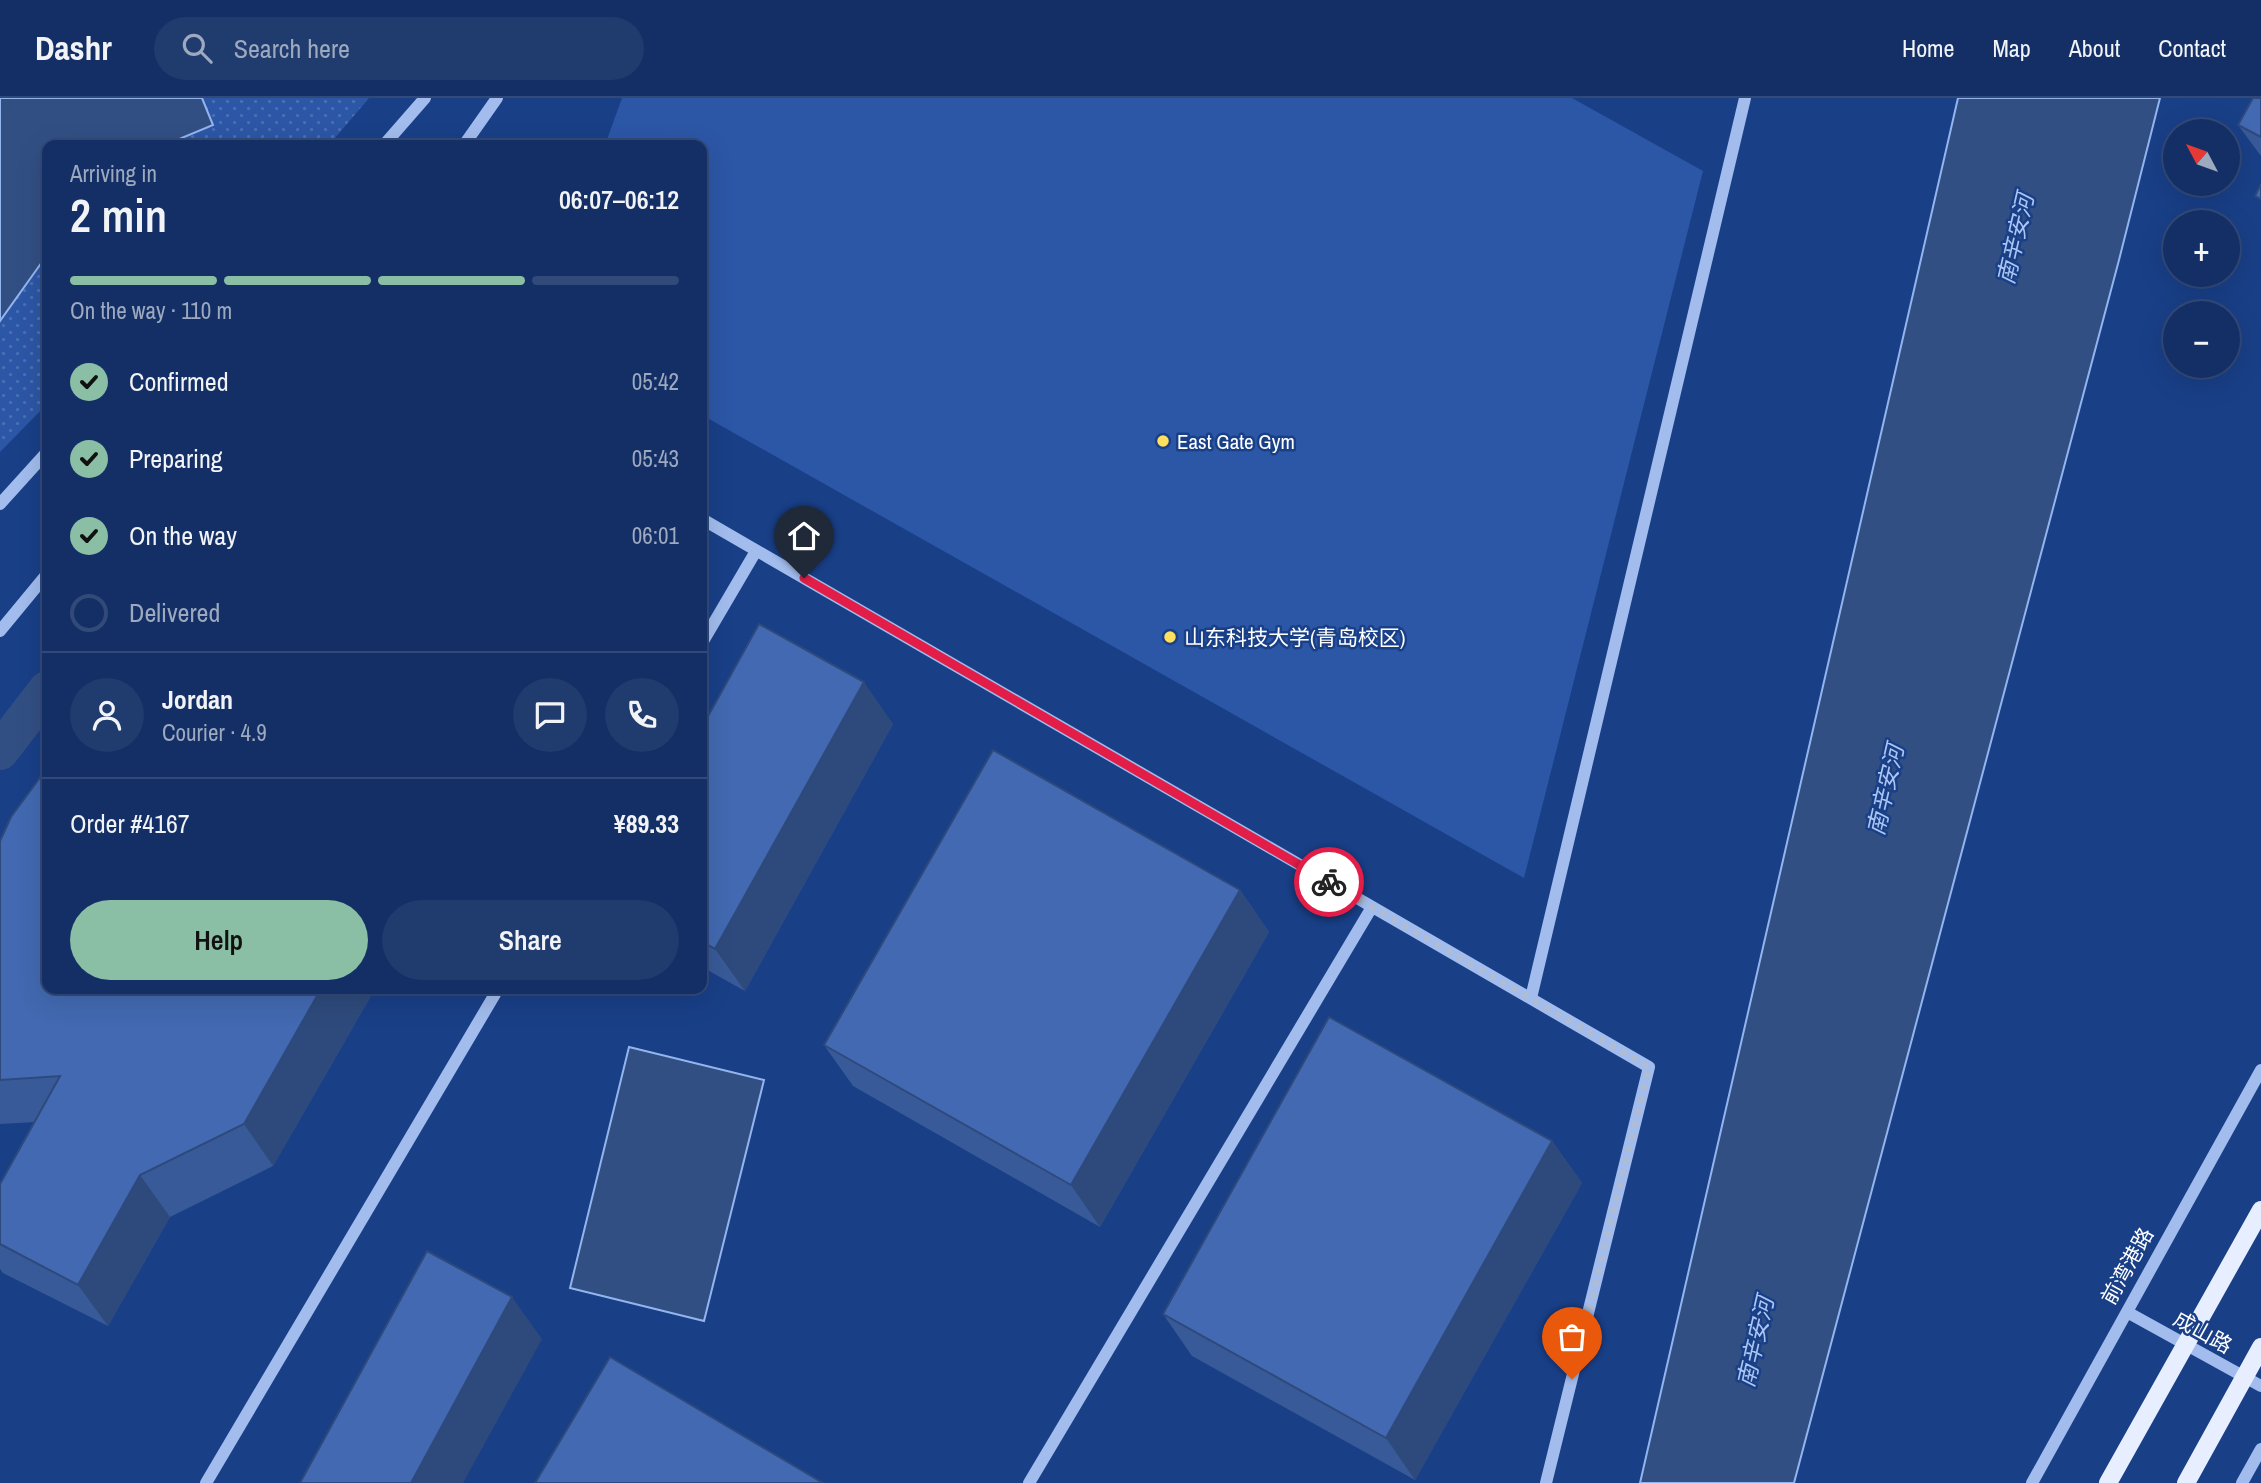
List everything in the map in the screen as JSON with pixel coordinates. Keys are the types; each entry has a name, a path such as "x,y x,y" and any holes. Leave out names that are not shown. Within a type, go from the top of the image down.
{"main road":[{"path":"2108,1483 2261,1210"},
{"path":"2186,1483 2261,1347"}],"street":[{"path":"388,140 425,98"},
{"path":"468,140 497,98"},
{"path":"1531,998 1745,98"},
{"path":"0,504 42,458"},
{"path":"707,522 1649,1067 1546,1483"},
{"path":"707,635 757,551"},
{"path":"0,631 42,580"},
{"path":"1029,1483 1372,907"},
{"path":"206,1483 495,994"},
{"name":"前湾港路","path":"2032,1483 2261,1070"},
{"name":"成山路","path":"2127,1312 2261,1386"},
{"path":"2242,1483 2261,1449"}],"shaded area":[{"path":"0,98 369,98 333,140 42,140 42,409 0,452"},
{"name":"East Gate Gym","path":"622,98 1572,98 1703,171 1524,878 707,418 707,140 607,140"}],"water":[{"path":"0,98 202,98 213,125 177,140 42,140 42,262 0,321"},
{"name":"南辛安河","path":"1958,98 2160,98 1794,1483 1640,1483"},
{"path":"629,1047 764,1080 704,1321 570,1288"}],"building":[{"path":"2253,98 2261,98 2261,137 2240,126"},
{"path":"2261,184 2261,199 2255,196"},
{"path":"759,624 864,682 715,949 707,945 707,718"},
{"path":"993,750 1240,890 1071,1185 824,1045"},
{"path":"42,775 42,994 318,994 244,1124 140,1175 78,1285 0,1244 0,1184 60,1076 0,1080 0,841 11,817"},
{"path":"1329,1017 1552,1141 1386,1438 1163,1314"},
{"path":"427,1251 512,1297 411,1483 300,1483"},
{"path":"610,1357 823,1483 535,1483"}],"waterway":[{"path":"0,751 42,696"}],"way so far":[{"path":"1329,882 1649,1067 1572,1379"}],"place":[{"name":"East Gate Gym","path":"1163,441"},
{"name":"山东科技大学(青岛校区)","path":"1170,637"}],"route":[{"path":"804,578 1329,882"}]}
